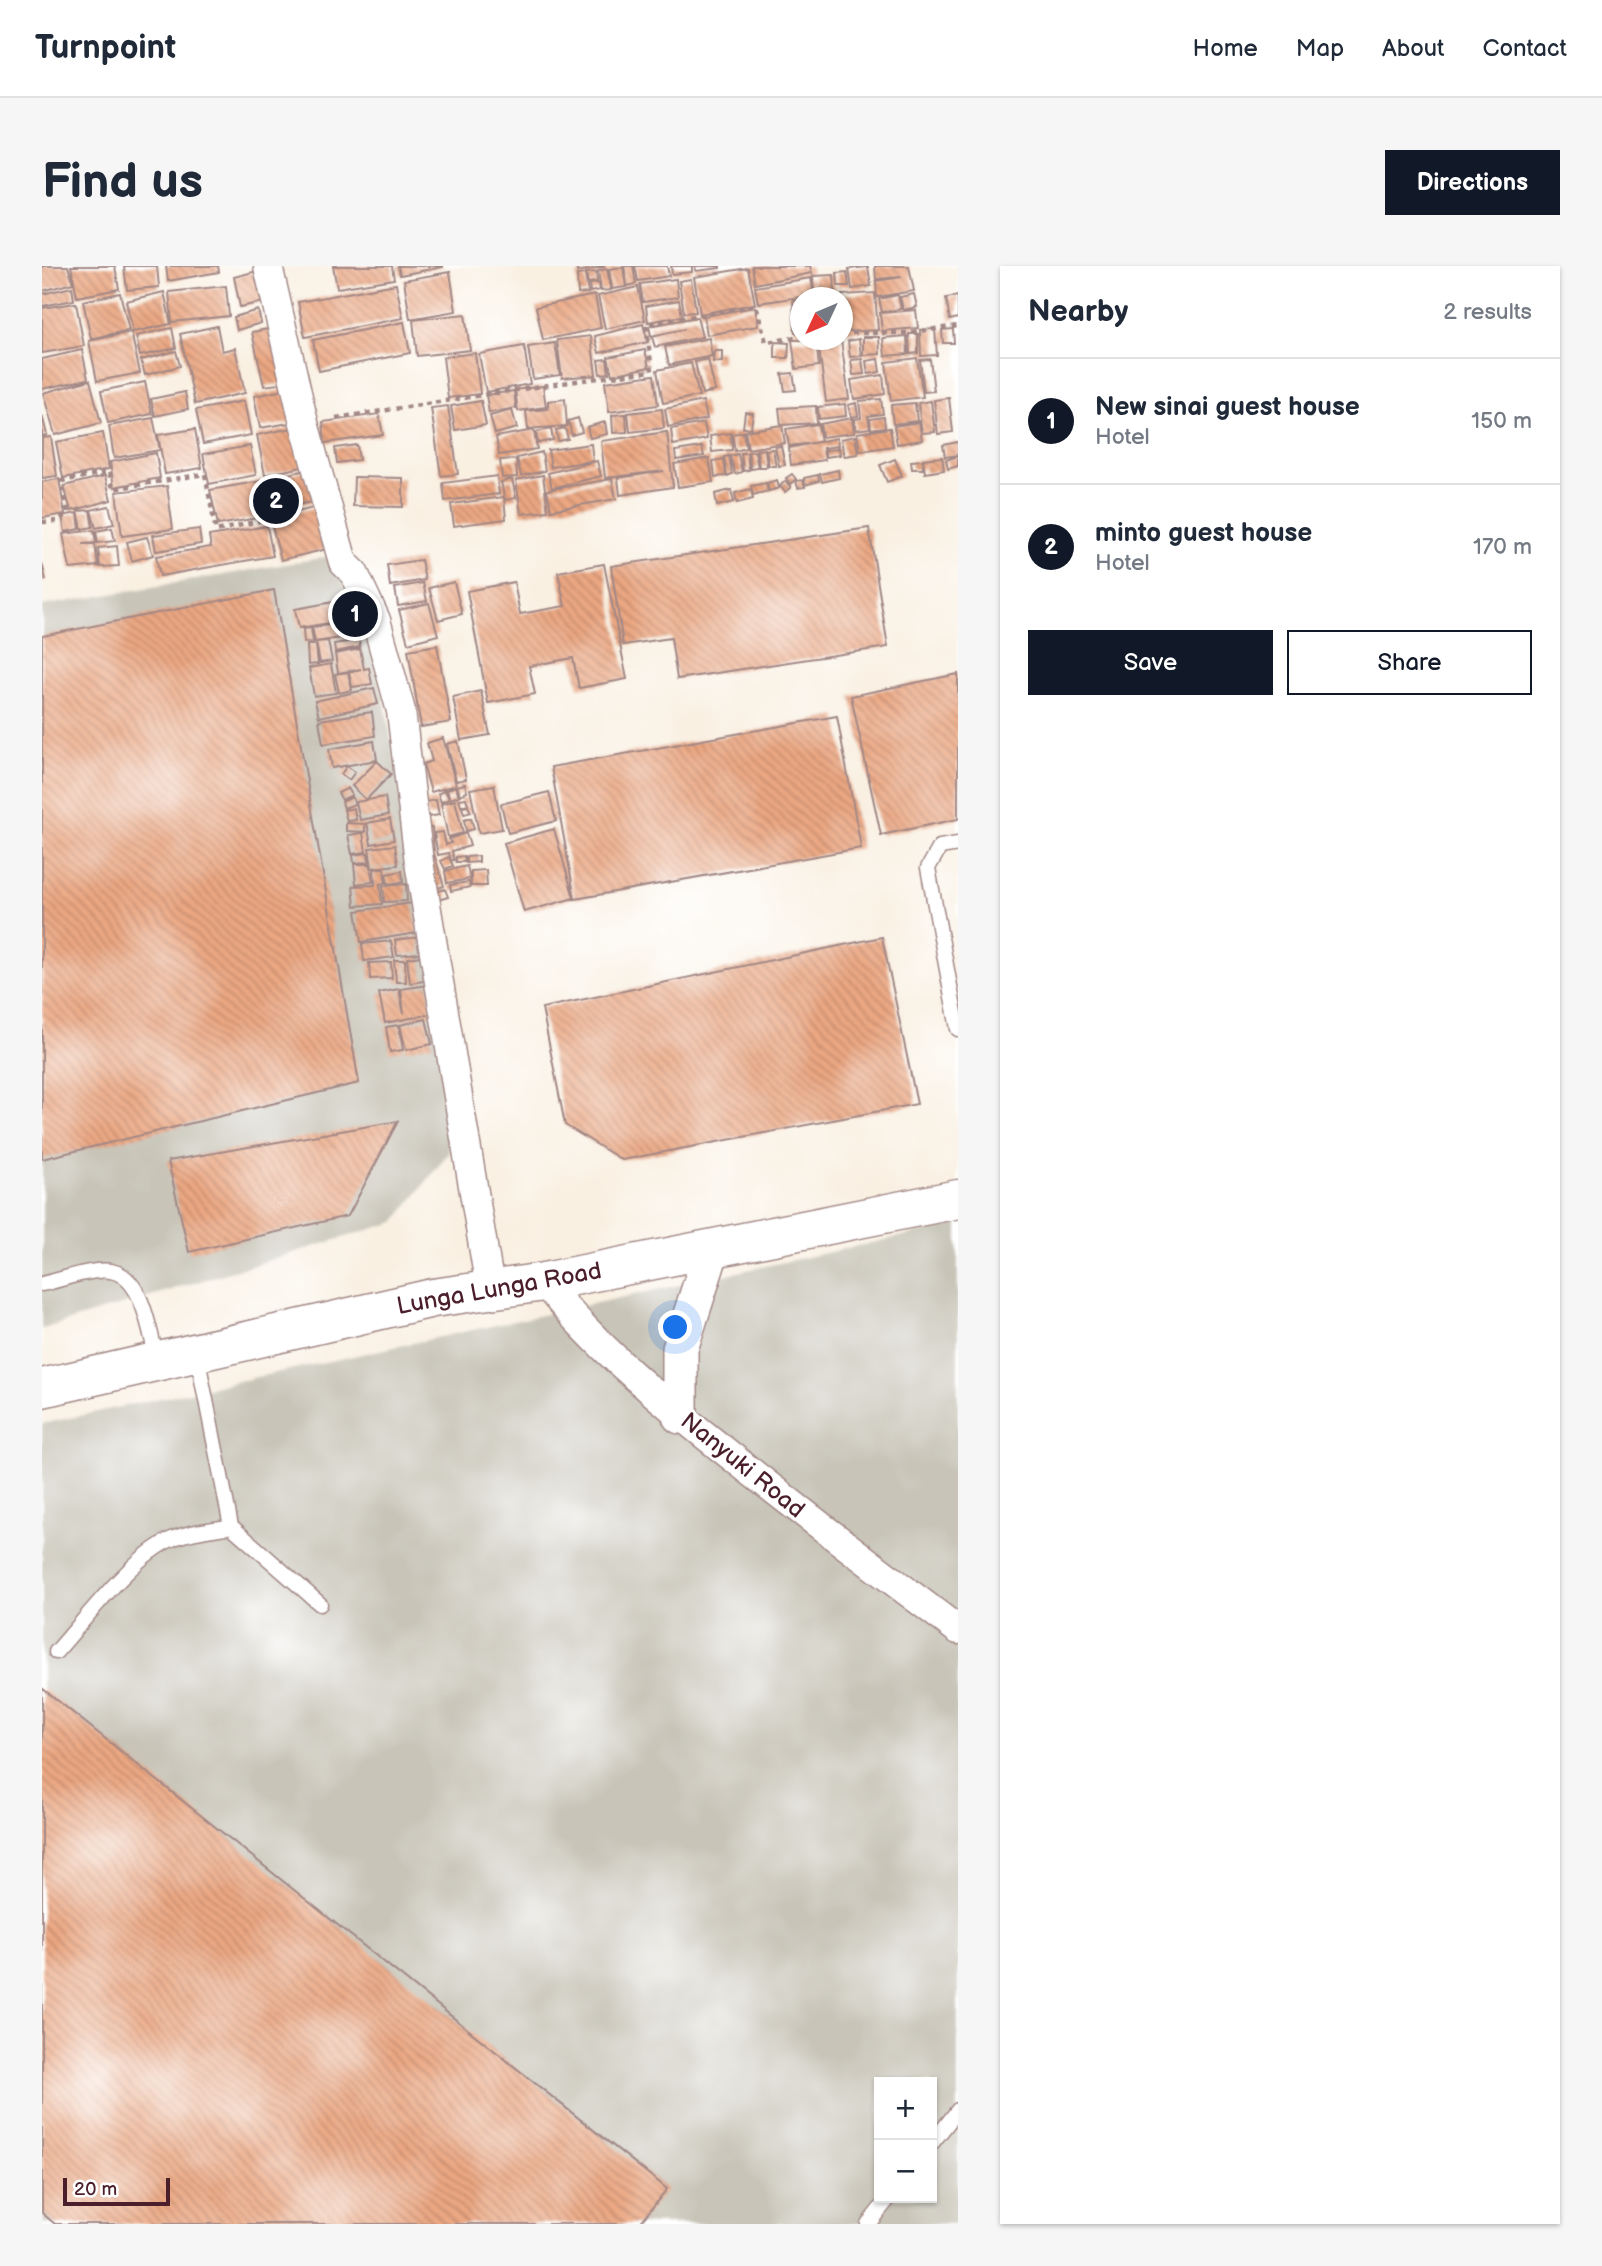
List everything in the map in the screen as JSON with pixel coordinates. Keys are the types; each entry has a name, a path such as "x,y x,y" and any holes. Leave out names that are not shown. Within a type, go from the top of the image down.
{"main road":[{"name":"Lunga Lunga Road","path":"42,1388 159,1363 311,1324 490,1288 544,1282 958,1199"}],"street":[{"path":"268,266 304,422 343,562 354,573 376,620 401,711 419,862 490,1288"},
{"path":"680,1416 680,1349 712,1249"},
{"name":"Nanyuki Road","path":"544,1282 603,1347 680,1416 795,1508 958,1630"}],"lane":[{"path":"958,844 940,847 928,868 958,1029"},
{"path":"42,1284 112,1271 128,1279 136,1290 159,1363"},
{"path":"196,1354 231,1526 320,1604"},
{"path":"55,1652 139,1562 158,1547 174,1538 231,1526"},
{"path":"934,2140 958,2110"},
{"path":"868,2224 885,2203"}],"path":[{"path":"304,422 478,398 502,389 652,371 646,325 744,307 756,305 766,342 790,338"},
{"path":"853,332 905,333 958,326"},
{"path":"42,522 58,521 68,513 62,481 109,472 113,489 205,474 216,531 268,519 278,510 327,503"}],"shaded area":[{"path":"344,554 384,698 440,1031 449,1152 395,1222 42,1329 42,606"},
{"path":"958,1224 958,2224 42,2224 42,1424"}],"building":[{"path":"42,266 68,266 73,283 42,291"},
{"path":"71,266 115,266 119,289 77,297"},
{"path":"124,266 157,266 159,287 127,290"},
{"path":"166,266 218,266 219,272 168,281"},
{"path":"333,266 392,266 394,279 337,288"},
{"path":"398,266 443,266 443,267 400,275"},
{"path":"576,266 604,266 604,267 577,272"},
{"path":"624,266 633,266 636,284 627,286"},
{"path":"635,266 667,266 669,276 638,281"},
{"path":"671,266 692,266 692,272 672,274"},
{"path":"695,266 720,266 720,268 696,271"},
{"path":"752,266 810,266 812,273 755,284"},
{"path":"875,266 909,266 914,291 877,297 876,281 902,277 876,279"},
{"path":"623,267 626,287 612,289 609,269"},
{"path":"868,267 871,286 853,289 849,269"},
{"path":"748,268 755,304 700,314 694,277"},
{"path":"265,269 272,300 240,307 234,277"},
{"path":"607,269 611,290 601,291 598,271"},
{"path":"450,272 456,311 410,319 404,280"},
{"path":"596,272 597,282 588,283 586,273"},
{"path":"847,272 849,286 838,286 837,273"},
{"path":"585,274 588,293 578,294 577,275"},
{"path":"834,275 835,287 814,287 813,276"},
{"path":"811,278 813,287 790,287 790,298 758,303 755,287"},
{"path":"676,279 678,297 643,302 640,284"},
{"path":"691,279 696,312 684,313 679,281"},
{"path":"599,283 600,290 590,292 589,284"},
{"path":"396,284 403,318 305,337 298,302"},
{"path":"226,286 229,316 172,322 169,292"},
{"path":"72,287 74,300 42,306 42,294"},
{"path":"638,287 645,320 605,329 598,296"},
{"path":"164,292 171,324 133,332 126,301"},
{"path":"120,293 129,330 91,339 83,301"},
{"path":"875,293 878,330 853,332 853,294"},
{"path":"914,294 917,307 903,310 900,297"},
{"path":"595,295 601,328 543,340 536,307"},
{"path":"898,295 901,309 882,312 879,299"},
{"path":"958,296 958,318 950,320 946,298"},
{"path":"679,300 682,316 648,322 646,306"},
{"path":"76,303 84,346 42,353 42,308"},
{"path":"755,307 758,326 707,335 704,316"},
{"path":"258,310 261,323 237,330 234,317"},
{"path":"916,310 918,328 882,331 880,313"},
{"path":"465,314 470,350 417,356 413,320"},
{"path":"697,317 702,337 655,347 652,337 685,329 651,336 649,326"},
{"path":"404,322 410,353 319,371 313,340"},
{"path":"643,324 648,342 599,353 595,336"},
{"path":"217,326 222,351 235,348 245,393 195,404 180,334"},
{"path":"172,328 176,348 140,356 136,336"},
{"path":"274,328 287,383 264,386 252,332"},
{"path":"935,329 937,355 921,356 920,330"},
{"path":"953,329 954,343 943,343 942,330"},
{"path":"131,332 140,373 97,381 89,341"},
{"path":"909,334 918,334 918,353 910,354"},
{"path":"591,336 596,375 562,378 557,340"},
{"path":"907,336 908,354 885,356 883,338"},
{"path":"863,337 879,337 880,354 863,355"},
{"path":"709,338 712,356 669,365 665,347"},
{"path":"859,339 861,356 850,357 853,340"},
{"path":"775,342 789,343 788,358 775,358"},
{"path":"555,343 560,375 533,379 528,347"},
{"path":"524,346 530,384 486,392 479,354"},
{"path":"82,350 88,379 42,389 42,359"},
{"path":"645,350 649,367 612,375 608,357"},
{"path":"793,350 817,350 819,366 796,369"},
{"path":"819,350 842,350 849,399 826,402"},
{"path":"176,351 180,366 145,375 141,360"},
{"path":"714,351 722,351 722,362 713,362"},
{"path":"475,353 480,394 448,398 443,357"},
{"path":"917,358 923,397 891,401 886,362"},
{"path":"607,359 609,373 600,374 598,360"},
{"path":"708,359 715,391 702,394 695,362"},
{"path":"862,359 864,374 853,375 851,360"},
{"path":"878,359 880,372 868,374 866,361"},
{"path":"930,359 934,391 924,392 920,360"},
{"path":"691,363 699,396 663,403 657,370"},
{"path":"793,373 796,390 785,391 782,374"},
{"path":"654,375 658,405 609,412 605,382"},
{"path":"883,375 885,394 854,399 851,380"},
{"path":"90,380 101,423 55,435 43,393"},
{"path":"145,382 152,414 108,423 101,391"},
{"path":"543,386 546,407 518,411 515,390"},
{"path":"289,389 295,422 260,428 254,396"},
{"path":"514,391 516,408 489,413 486,395"},
{"path":"185,392 188,409 155,416 151,399"},
{"path":"949,398 953,432 938,434 934,400"},
{"path":"565,399 567,426 528,429 526,411 548,409 548,401"},
{"path":"881,399 883,414 868,416 870,428 856,430 854,419 861,418 859,401"},
{"path":"244,401 251,435 203,444 196,410"},
{"path":"481,401 486,425 455,430 451,406"},
{"path":"703,401 707,419 668,427 665,409"},
{"path":"931,401 935,432 922,433 918,403"},
{"path":"856,403 858,416 851,417 848,405"},
{"path":"915,403 917,421 893,424 891,405"},
{"path":"845,404 846,416 819,419 818,407"},
{"path":"448,406 458,474 441,476 431,408"},
{"path":"816,406 817,423 781,425 779,408"},
{"path":"662,409 664,428 630,432 628,413"},
{"path":"512,410 517,428 495,434 490,416"},
{"path":"745,412 753,413 751,428 743,428"},
{"path":"379,414 383,435 325,443 323,422"},
{"path":"626,414 627,432 613,433 612,415"},
{"path":"42,415 47,435 42,436"},
{"path":"884,417 885,427 871,429 870,419"},
{"path":"153,418 160,450 114,458 109,426"},
{"path":"578,418 582,432 572,435 568,421"},
{"path":"852,418 854,433 822,437 820,424"},
{"path":"605,422 607,434 590,438 587,427"},
{"path":"919,422 922,440 897,444 894,426"},
{"path":"704,423 707,439 673,445 671,429"},
{"path":"818,424 821,442 789,446 786,429"},
{"path":"782,425 785,443 748,449 745,431"},
{"path":"298,427 307,466 265,475 257,435"},
{"path":"565,428 568,439 558,441 556,430"},
{"path":"890,428 893,446 860,451 857,433"},
{"path":"195,429 202,468 165,474 158,435"},
{"path":"551,429 553,440 538,443 536,432"},
{"path":"534,430 537,449 499,455 496,437"},
{"path":"667,432 673,487 620,495 618,478 664,471 605,478 601,441"},
{"path":"743,432 746,448 735,451 732,434"},
{"path":"103,433 109,469 63,478 56,442"},
{"path":"731,433 732,450 712,452 710,436"},
{"path":"855,436 858,454 844,456 841,439"},
{"path":"51,437 57,476 42,478 42,438"},
{"path":"837,438 838,446 823,448 825,460 791,465 789,448"},
{"path":"958,442 958,455 945,457 943,445"},
{"path":"591,444 593,461 551,467 548,450"},
{"path":"357,445 359,460 337,463 335,448"},
{"path":"250,446 256,475 209,484 203,454"},
{"path":"781,446 785,465 779,466 775,447"},
{"path":"702,447 704,456 676,460 675,451"},
{"path":"765,449 767,467 759,467 757,450"},
{"path":"773,449 776,466 769,466 766,450"},
{"path":"839,449 840,455 825,457 825,450"},
{"path":"755,451 758,468 751,469 748,452"},
{"path":"542,452 545,471 521,476 517,458"},
{"path":"156,453 160,478 114,487 110,462"},
{"path":"741,453 747,453 749,470 743,471"},
{"path":"738,454 742,472 735,474 730,456"},
{"path":"729,456 732,474 727,476 724,457"},
{"path":"958,456 958,466 948,469 946,460"},
{"path":"942,457 944,470 925,473 923,459"},
{"path":"709,458 713,482 678,487 674,464"},
{"path":"516,459 517,477 502,478 500,460"},
{"path":"724,459 726,476 715,477 713,461"},
{"path":"895,459 902,476 887,482 880,465"},
{"path":"923,460 923,469 912,469 911,461"},
{"path":"597,461 601,476 552,488 548,473"},
{"path":"311,469 318,501 290,506 284,475"},
{"path":"838,470 839,478 822,482 820,474"},
{"path":"792,474 796,479 790,484 786,478"},
{"path":"543,475 548,511 521,514 516,480"},
{"path":"818,475 819,481 805,485 804,478"},
{"path":"105,476 111,500 71,511 64,486"},
{"path":"497,476 499,494 445,501 443,483"},
{"path":"354,477 403,478 403,507 353,506"},
{"path":"59,479 65,514 42,518 42,482"},
{"path":"512,479 516,498 505,500 501,482"},
{"path":"612,479 616,499 551,510 547,490"},
{"path":"777,480 779,488 769,491 767,483"},
{"path":"803,480 805,487 798,488 796,481"},
{"path":"261,481 268,516 218,525 210,490"},
{"path":"284,481 287,506 272,508 268,482"},
{"path":"785,481 791,487 785,492 780,486"},
{"path":"766,483 768,491 753,495 751,486"},
{"path":"167,486 173,529 122,536 116,492"},
{"path":"751,489 753,499 737,503 735,493"},
{"path":"731,490 734,502 717,506 715,494"},
{"path":"504,497 506,519 454,526 451,504"},
{"path":"109,506 114,524 96,528 91,510"},
{"path":"317,507 327,549 281,560 270,519"},
{"path":"90,510 93,527 82,529 78,511"},
{"path":"78,513 80,529 65,532 62,516"},
{"path":"267,526 273,556 160,576 156,556 211,547 209,536"},
{"path":"112,528 115,541 98,543 96,531"},
{"path":"869,528 888,647 677,679 671,638 623,645 611,566"},
{"path":"199,529 201,544 156,551 153,535"},
{"path":"94,530 96,543 83,544 95,544 98,566 70,569 63,534"},
{"path":"147,537 153,555 132,561 127,542"},
{"path":"117,546 119,566 100,567 98,548"},
{"path":"421,560 425,580 390,586 387,565"},
{"path":"42,563 46,580 42,581"},
{"path":"604,564 627,679 579,688 573,658 529,666 535,694 488,703 467,591 514,582 520,614 565,606 558,572"},
{"path":"454,582 462,614 438,620 429,588"},
{"path":"423,583 427,601 398,606 395,588"},
{"path":"274,590 359,1083 42,1159 42,636"},
{"path":"350,599 354,619 299,628 295,609"},
{"path":"429,603 438,635 408,643 399,610"},
{"path":"354,622 355,638 342,639 341,623"},
{"path":"339,624 341,638 315,642 312,627"},
{"path":"311,628 313,642 304,643 303,629"},
{"path":"359,640 360,647 335,652 334,644"},
{"path":"328,641 332,661 320,663 316,642"},
{"path":"307,645 316,645 318,664 308,665"},
{"path":"437,645 451,722 421,727 408,650"},
{"path":"360,649 364,669 369,668 372,684 352,687 349,672 361,669 338,673 335,654"},
{"path":"331,664 336,693 314,696 309,668"},
{"path":"348,672 352,690 339,693 335,674"},
{"path":"958,674 958,819 881,835 851,696"},
{"path":"374,688 378,704 319,717 315,701"},
{"path":"481,691 490,735 461,740 453,697"},
{"path":"372,712 375,736 323,744 319,720"},
{"path":"837,716 861,848 575,899 551,767"},
{"path":"443,738 456,785 431,792 423,764 432,761 427,743"},
{"path":"374,741 377,760 332,768 329,749"},
{"path":"458,741 466,779 456,781 447,744"},
{"path":"377,761 391,774 366,800 352,786"},
{"path":"347,766 355,772 349,780 341,774"},
{"path":"465,784 467,792 460,795 457,786"},
{"path":"494,785 502,829 479,833 470,789"},
{"path":"455,786 459,796 450,799 447,790"},
{"path":"348,788 352,795 342,800 338,793"},
{"path":"445,790 449,799 441,802 438,794"},
{"path":"549,792 556,821 508,833 501,804"},
{"path":"352,797 355,804 344,808 342,802"},
{"path":"385,797 388,815 360,820 356,802"},
{"path":"466,798 468,804 461,806 459,799"},
{"path":"436,800 439,815 428,817 425,802"},
{"path":"455,800 463,833 448,837 441,804"},
{"path":"468,806 471,812 464,814 462,807"},
{"path":"354,808 356,820 347,821 344,810"},
{"path":"471,818 474,829 466,831 464,820"},
{"path":"390,819 394,840 371,844 367,823"},
{"path":"346,823 365,824 365,832 346,831"},
{"path":"432,827 434,850 423,851 421,828"},
{"path":"554,829 574,898 524,912 504,843"},
{"path":"443,832 446,845 451,843 449,839 466,833 470,846 452,851 454,860 451,861 449,853 438,855 434,833"},
{"path":"363,833 366,852 352,854 348,835"},
{"path":"395,845 398,865 372,868 369,848"},
{"path":"368,853 369,862 354,863 353,855"},
{"path":"434,854 444,886 431,890 422,857"},
{"path":"464,856 465,862 456,862 456,857"},
{"path":"479,856 479,862 466,863 466,857"},
{"path":"449,857 453,866 445,869 441,861"},
{"path":"354,864 370,864 373,882 356,884"},
{"path":"467,866 470,879 447,883 445,871"},
{"path":"384,868 386,883 380,884 382,904 355,906 353,886 375,885 374,869"},
{"path":"486,870 487,886 471,886 471,871"},
{"path":"402,871 403,882 388,884 386,874"},
{"path":"469,882 470,887 451,891 450,885"},
{"path":"406,884 407,901 384,902 383,886"},
{"path":"445,889 448,897 434,901 432,893"},
{"path":"413,903 417,933 361,942 356,911"},
{"path":"419,937 420,953 397,955 395,940"},
{"path":"882,937 917,1104 622,1160 565,1125 542,1008"},
{"path":"391,941 394,957 364,961 362,944"},
{"path":"421,956 424,981 410,983 407,958"},
{"path":"394,960 405,960 406,982 396,982"},
{"path":"391,962 392,978 370,979 369,963"},
{"path":"428,985 432,1014 385,1023 379,993 399,989 404,1014 401,989"},
{"path":"426,1019 432,1044 406,1050 400,1025"},
{"path":"399,1025 403,1050 390,1052 386,1027"},
{"path":"398,1121 348,1216 189,1252 168,1161"},
{"path":"42,1688 667,2189 639,2224 55,2224 42,2213"}],"place":[{"name":"minto guest house","path":"276,501"},
{"name":"New sinai guest house","path":"355,614"}]}
